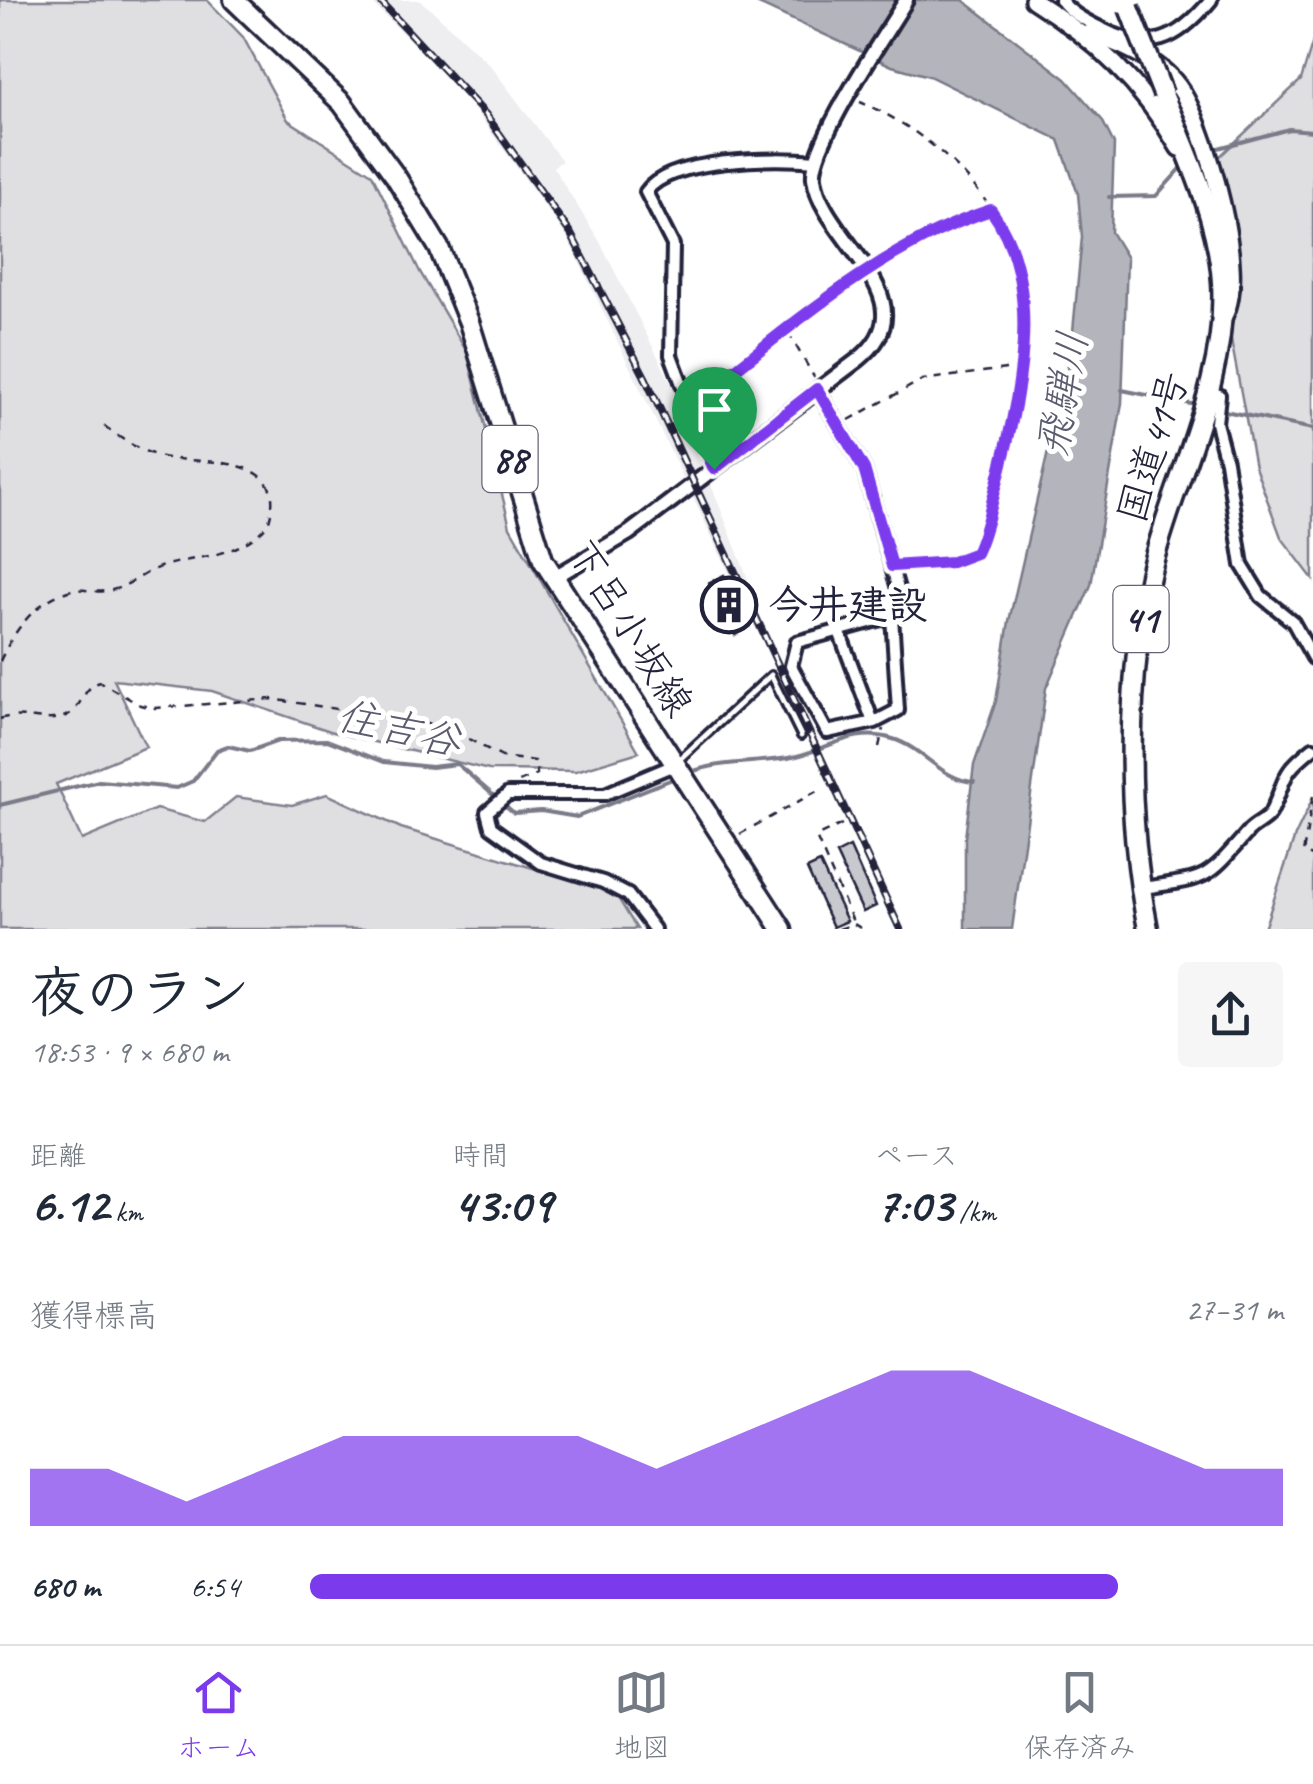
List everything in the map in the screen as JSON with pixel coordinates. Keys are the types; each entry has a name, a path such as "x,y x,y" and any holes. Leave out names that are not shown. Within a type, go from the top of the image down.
{"main road":[{"name":"下呂小坂線","path":"234,0 342,104 396,178 439,248 469,322 530,524 553,578 782,929"},
{"path":"1033,0 1086,34 1138,85 1189,160"},
{"name":"国道41号","path":"1128,4 1217,241 1222,318 1208,390 1153,565 1138,636 1132,704 1148,929"},
{"path":"1086,34 1107,39 1162,69 1190,105 1230,254 1232,306 1222,318"}],"street":[{"path":"553,578 629,533 871,350 881,334 883,302 816,189 815,161 906,0"},
{"path":"1060,0 1067,9 1121,39 1148,42 1193,24 1211,0"},
{"path":"714,469 670,355 668,332 675,303 669,274 673,245 646,192 670,174 691,168 789,158 815,161"},
{"path":"818,388 864,469 902,602 902,611 892,616 797,642 792,666 827,732 878,720 898,710 892,616"},
{"path":"1208,390 1219,395 1216,423 1242,565 1261,596 1293,622 1313,658"},
{"path":"838,630 878,720"},
{"path":"1143,888 1189,882 1215,871 1250,830 1270,815 1280,779 1313,748"},
{"path":"654,929 628,895 604,882 556,871 492,827 487,812 508,794 604,794 674,764"}],"lane":[{"path":"674,764 771,675 802,736"}],"path":[{"path":"848,98 867,104 946,157 991,210 1010,246 1018,275 1020,367 1011,432 976,553 952,562 892,566"},
{"path":"687,407 788,330 916,241 991,210"},
{"path":"788,330 818,388"},
{"path":"839,426 922,380 1020,367"},
{"path":"0,661 13,633 29,615 69,590 104,592 121,587 164,566 237,548 268,524 272,498 266,483 252,470 231,462 166,458 127,443 100,423"},
{"path":"0,719 13,715 60,718 73,712 86,689 100,682 126,698 155,708 272,699 421,722 454,731 502,757 536,760 537,774 519,782 508,794"},
{"path":"878,720 879,747"},
{"path":"726,844 818,791"},
{"path":"1313,796 1303,853 1313,856"},
{"path":"842,824 816,837 854,924 862,929"},
{"path":"840,929 854,924"}],"shaded area":[{"path":"0,0 207,0 243,37 288,120 372,174 420,272 467,352 510,527 639,752 576,771 489,770 333,732 212,691 114,680 146,747 56,784 82,840 156,809 205,822 236,797 292,805 327,794 401,828 615,893 637,929 0,929"},
{"path":"369,0 419,0 433,11 491,66 562,161 553,167 600,242 673,387 757,602 746,608 567,237 462,92"},
{"path":"1313,41 1313,579 1281,537 1255,467 1200,175 1301,80"},
{"path":"1313,798 1313,929 1264,929 1295,836"}],"water":[{"name":"飛騨川","path":"750,0 963,0 1066,79 1102,120 1114,144 1111,232 1127,258 1122,403 1091,585 1046,688 1012,929 965,929 965,838 974,765 996,701 1009,621 1071,352 1082,237 1078,194 1059,140 929,76 892,66"}],"building":[{"name":"今井建設","path":"724,575 749,627 735,635 709,583"},
{"path":"850,847 876,906 863,912 836,854"},
{"path":"820,863 847,921 833,927 807,869"}],"waterway":[{"path":"1211,150 1289,129 1313,131"},
{"path":"1109,197 1156,196 1185,164"},
{"path":"1122,390 1201,406"},
{"path":"1220,410 1313,429"},
{"name":"住吉谷","path":"688,773 725,764 788,758 852,738 878,736 904,743 952,776 974,782"},
{"name":"住吉谷","path":"0,805 99,781 177,788 193,781 217,750 228,746 250,751 278,741 327,740 384,762 431,767 457,764 514,813 541,811 577,817 675,778"}],"railway":[{"path":"379,0 486,115 571,234 645,377 900,929"}],"place":[{"name":"今井建設","path":"729,605"}],"route":[{"path":"991,210 1010,246 1018,275 1020,367 1011,432 976,553 952,562 892,566 864,469 817,389 714,469 687,407 856,279 916,241 991,210"}]}
